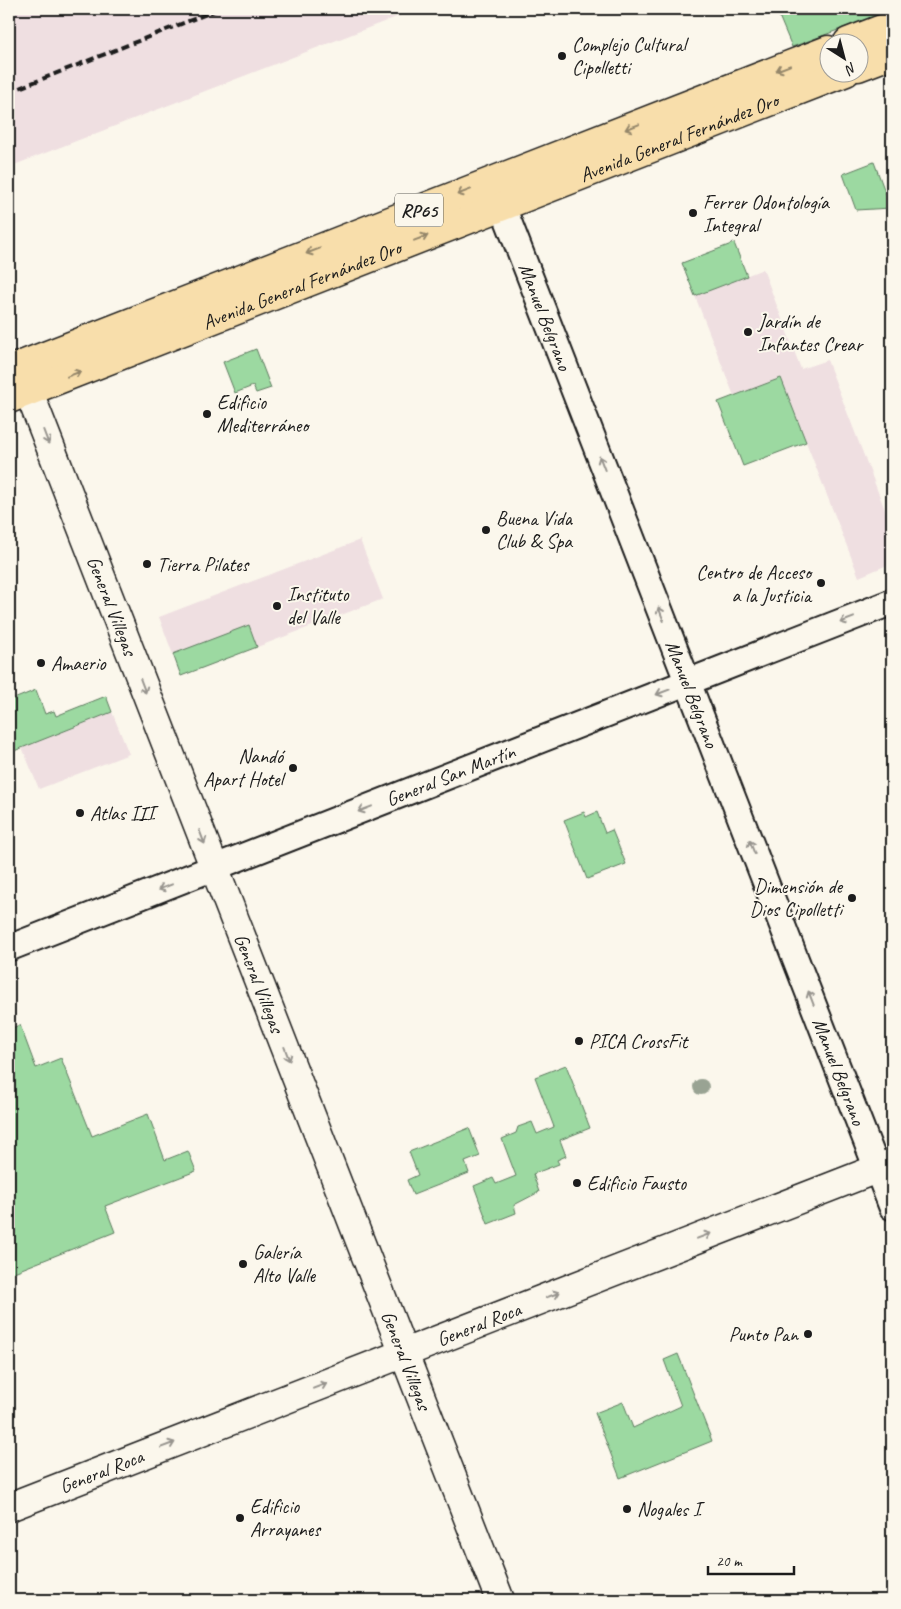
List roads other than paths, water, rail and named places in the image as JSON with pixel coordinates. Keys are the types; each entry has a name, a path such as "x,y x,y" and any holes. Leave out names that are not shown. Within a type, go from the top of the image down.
{"main road":[{"path":"868,34 892,25"},
{"name":"Avenida General Fernández Oro","path":"14,368 818,54"},
{"path":"868,64 892,54"},
{"name":"Avenida General Fernández Oro","path":"19,395 820,82"}],"street":[{"name":"Manuel Belgrano","path":"492,181 688,682 885,1166 892,1207"},
{"name":"General Villegas","path":"14,368 19,395 214,868 500,1600"},
{"name":"General San Martín","path":"9,948 892,602"},
{"name":"General Roca","path":"9,1507 885,1166"}],"railway":[{"path":"9,92 219,9"}],"place":[{"name":"Complejo Cultural Cipolletti","path":"562,56"},
{"name":"Ferrer Odontología Integral","path":"693,213"},
{"name":"Jardín de Infantes Crear","path":"748,332"},
{"name":"Edificio Mediterráneo","path":"207,414"},
{"name":"Buena Vida Club & Spa","path":"486,530"},
{"name":"Tierra Pilates","path":"147,564"},
{"name":"Centro de Acceso a la Justicia","path":"821,583"},
{"name":"Instituto del Valle","path":"277,606"},
{"name":"Amaerio","path":"41,663"},
{"name":"Nandó Apart Hotel","path":"293,768"},
{"name":"Atlas III","path":"80,813"},
{"name":"Dimensión de Dios Cipolletti","path":"852,898"},
{"name":"PICA CrossFit","path":"579,1041"},
{"name":"Edificio Fausto","path":"577,1183"},
{"name":"Galería Alto Valle","path":"243,1264"},
{"name":"Punto Pan","path":"808,1334"},
{"name":"Nogales I","path":"627,1509"},
{"name":"Edificio Arrayanes","path":"240,1518"}]}
